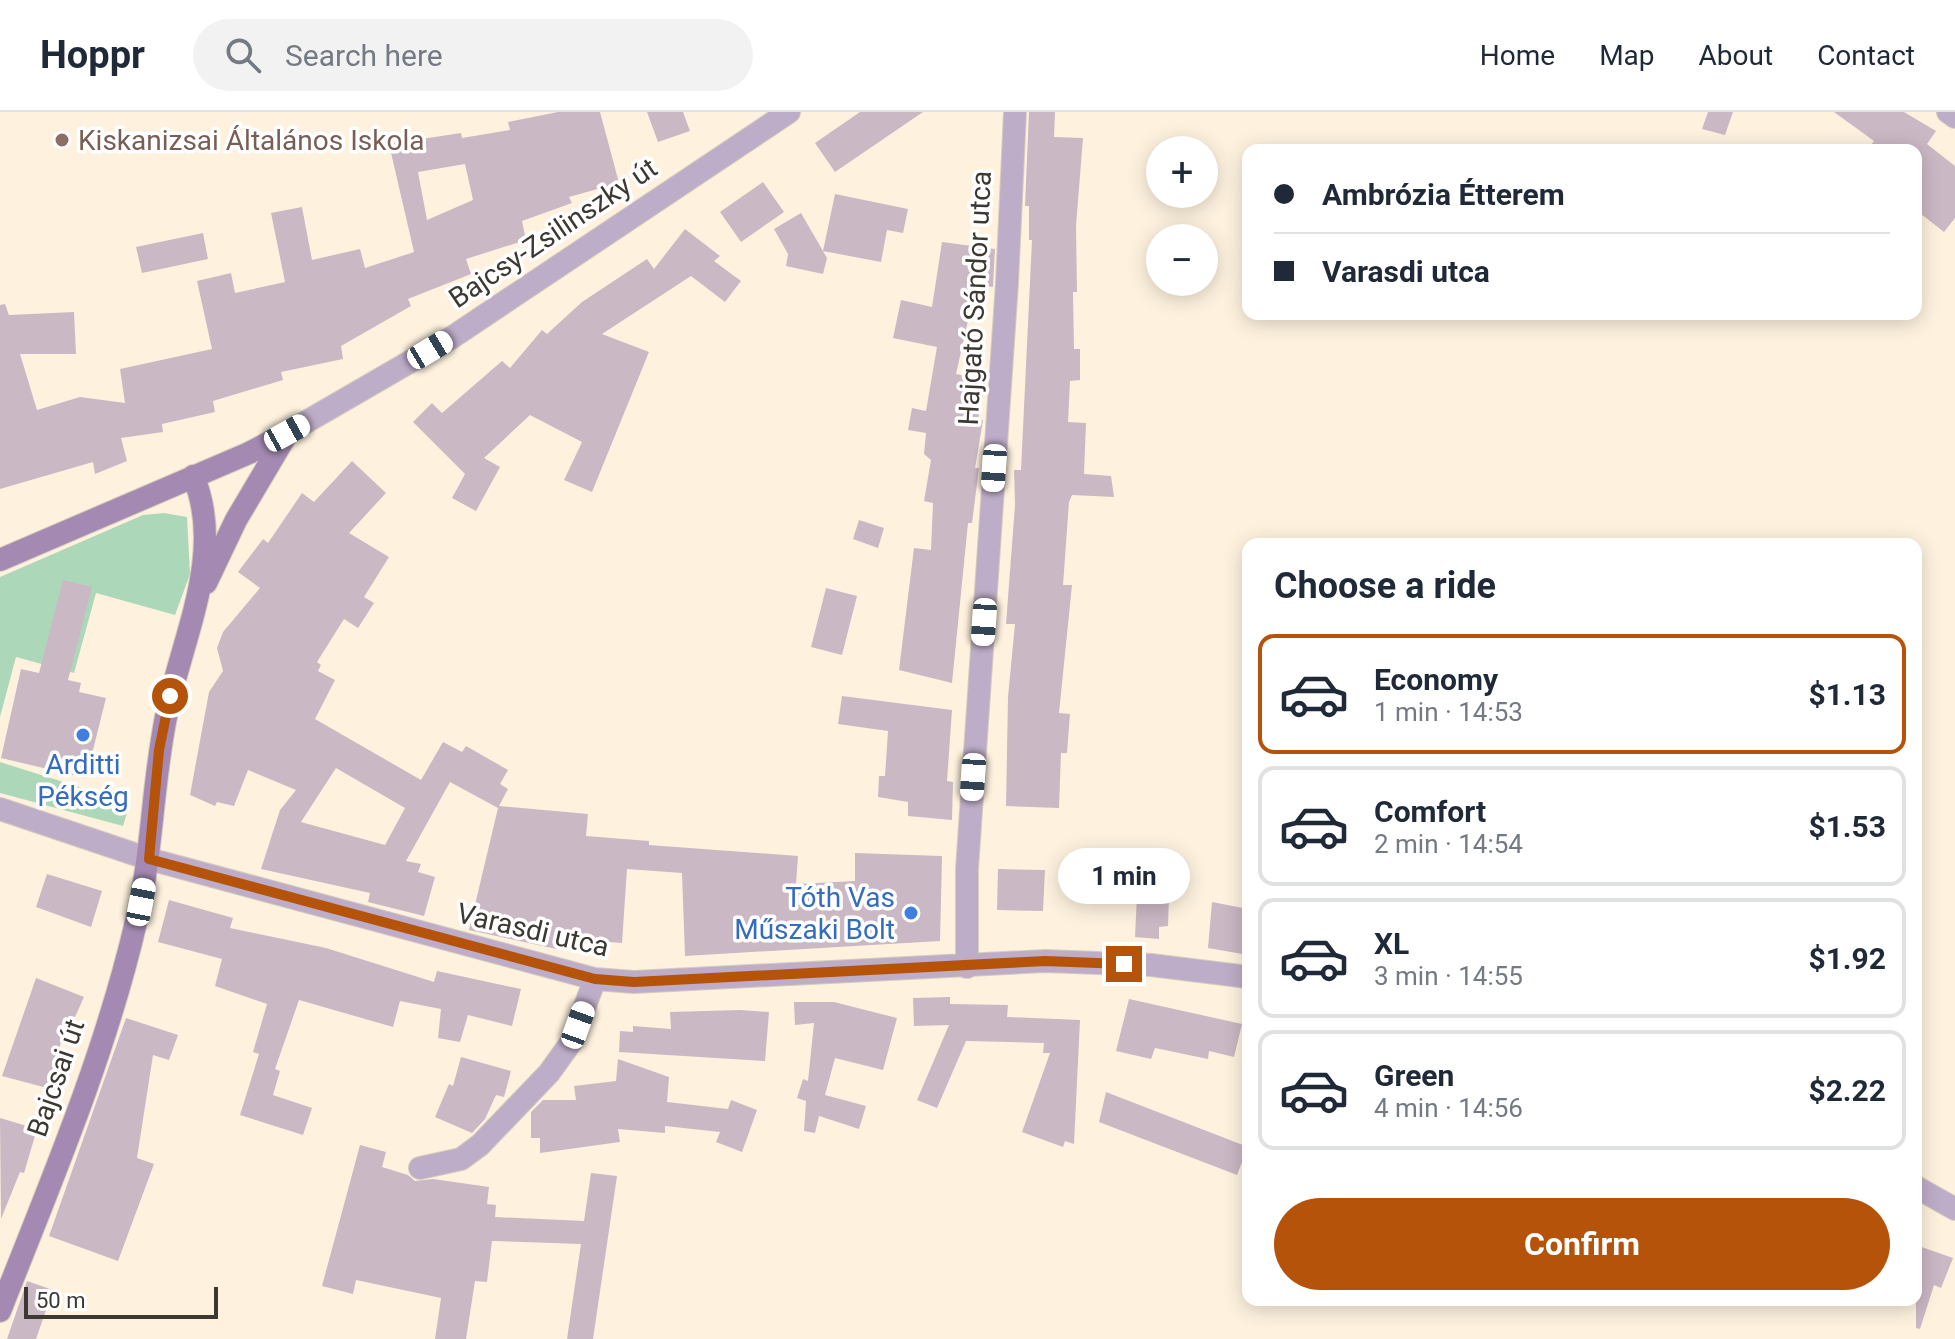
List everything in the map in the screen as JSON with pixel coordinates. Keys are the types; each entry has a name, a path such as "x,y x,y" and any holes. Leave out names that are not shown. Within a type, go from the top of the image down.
{"main road":[{"name":"Bajcsy-Zsilinszky út","path":"0,560 287,433"},
{"path":"198,599 236,520 287,433"},
{"path":"193,476 204,540 198,599"},
{"name":"Bajcsai út","path":"0,1311 78,1111 136,923 149,859 159,750 178,662 198,599"}],"street":[{"name":"Bajcsy-Zsilinszky út","path":"287,433 451,338 789,112"},
{"name":"Hajgató Sándor utca","path":"967,967 967,869 1007,283 1015,112"},
{"path":"1948,112 1955,117"},
{"name":"Varasdi utca","path":"0,809 149,859 595,979 634,982 1045,961 1136,964 1242,976"},
{"path":"420,1168 461,1159 480,1145 549,1073 572,1041 595,979"},
{"path":"1922,1190 1955,1209"}],"green space":[{"path":"164,513 187,517 190,574 175,615 96,593 74,673 16,657 0,717 0,577 143,515"},
{"path":"0,762 130,803 123,826 0,793"}],"building":[{"path":"558,112 600,112 619,183 569,197 572,203 522,221 526,240 466,259 471,274 408,299 411,306 341,346 343,359 281,372 283,380 213,401 215,412 162,424 163,432 121,438 127,461 95,474 93,462 0,489 0,305 5,304 9,315 74,312 76,354 20,354 37,410 80,397 125,403 120,369 212,349 197,281 231,273 235,293 285,282 271,213 302,207 312,260 360,249 365,268 414,252 389,144 461,133 462,138 510,130 508,122","holes":["465,164 473,200 427,220 418,172"]},
{"path":"647,112 683,112 690,131 658,142"},
{"path":"860,112 923,112 835,172 815,143"},
{"path":"1029,112 1055,112 1054,137 1083,138 1076,226 1077,292 1073,292 1074,349 1080,349 1080,380 1070,381 1068,422 1086,423 1084,474 1111,476 1114,497 1072,495 1069,502 1063,585 1072,585 1059,713 1070,714 1067,753 1061,753 1059,808 1006,806 1008,697 1015,624 1006,624 1015,505 1014,470 1021,470 1032,240 1029,240 1029,206 1025,206"},
{"path":"1708,112 1733,112 1725,135 1702,129"},
{"path":"1834,112 1904,112 1936,131 1927,144 1955,166 1955,218 1944,232 1922,215 1922,144 1872,144 1874,141"},
{"path":"763,182 784,212 741,242 720,212"},
{"path":"835,194 908,209 903,233 887,230 881,262 823,251"},
{"path":"801,213 827,258 823,274 786,266 788,254 774,229"},
{"path":"685,229 720,256 714,261 741,281 725,302 691,276 602,334 649,352 592,492 564,480 582,442 530,415 484,458 500,467 476,511 452,498 465,474 413,422 432,403 442,413 502,361 510,368 542,330 547,334 582,302 647,259 654,269"},
{"path":"203,233 208,259 142,273 136,247"},
{"path":"942,242 995,249 993,287 976,285 956,374 986,380 978,419 983,420 975,468 979,468 972,523 968,523 952,683 899,670 914,548 931,550 933,503 924,501 931,460 924,454 926,433 908,430 912,408 926,411 937,347 893,338 901,300 932,307"},
{"path":"352,461 386,493 349,533 389,557 364,597 374,603 358,628 344,619 317,662 321,665 318,671 335,680 315,719 421,780 443,742 462,752 466,746 508,770 500,784 508,789 499,806 588,814 586,836 649,841 649,845 798,856 796,884 855,881 855,853 942,856 940,941 685,956 682,873 627,869 622,943 563,938 561,950 469,930 498,808 450,782 406,861 421,864 418,872 435,877 424,916 368,902 370,893 261,869 280,810 296,790 248,770 234,806 217,802 215,806 190,795 209,692 223,671 217,648 223,632 260,588 238,572 263,539 268,543 302,493 314,502","holes":["336,768 405,808 385,845 301,822"]},
{"path":"859,520 884,528 878,548 853,539"},
{"path":"63,580 92,587 68,680 81,683 79,692 106,698 86,778 1,758 21,669 39,673"},
{"path":"826,588 857,596 842,655 811,647"},
{"path":"842,696 952,710 947,781 953,782 952,820 908,816 908,802 878,797 879,776 885,776 888,731 838,724"},
{"path":"998,869 1045,870 1043,911 997,910"},
{"path":"47,874 102,891 91,927 36,907"},
{"path":"1137,894 1169,895 1168,926 1159,927 1159,939 1135,937"},
{"path":"169,900 233,918 230,928 326,948 434,982 437,971 521,989 512,1026 468,1015 460,1042 438,1038 441,1009 400,1001 393,1027 299,1000 275,1069 280,1071 273,1095 312,1108 303,1135 240,1115 259,1054 253,1052 267,1004 215,986 222,959 158,942"},
{"path":"1212,902 1242,908 1242,954 1208,948"},
{"path":"36,978 84,997 75,1017 69,1016 47,1088 2,1076"},
{"path":"950,997 950,1004 1008,1005 1007,1017 1080,1020 1074,1144 1065,1141 1063,1147 1022,1132 1050,1053 1043,1053 1044,1043 966,1041 937,1108 917,1100 949,1025 914,1026 913,998"},
{"path":"1129,999 1242,1024 1234,1057 1209,1051 1208,1059 1155,1048 1151,1059 1116,1051"},
{"path":"794,1002 834,1002 897,1018 883,1070 835,1058 825,1095 866,1106 859,1129 819,1116 815,1133 804,1131 806,1101 797,1098 803,1079 808,1081 814,1023 795,1025"},
{"path":"670,1012 769,1012 765,1061 619,1052 620,1031 633,1032 633,1026 671,1029"},
{"path":"126,1018 178,1035 169,1060 153,1055 137,1158 154,1164 118,1261 49,1236"},
{"path":"461,1057 511,1071 504,1097 496,1095 485,1119 472,1133 435,1117 449,1084 453,1086"},
{"path":"618,1059 669,1077 667,1102 728,1109 731,1100 757,1110 742,1152 716,1142 720,1132 665,1126 665,1133 618,1129 620,1142 540,1153 540,1138 531,1138 531,1112 543,1100 576,1100 574,1086 616,1081"},
{"path":"1106,1092 1242,1145 1242,1162 1237,1175 1099,1122"},
{"path":"0,1118 37,1129 24,1173 20,1172 1,1219"},
{"path":"360,1145 386,1152 382,1167 408,1175 415,1181 433,1179 489,1187 487,1204 496,1205 495,1217 584,1221 591,1173 617,1176 593,1339 567,1339 581,1244 492,1241 487,1282 475,1281 466,1339 435,1339 441,1298 356,1280 353,1294 322,1286"},
{"path":"1922,1247 1953,1258 1941,1288 1934,1285 1920,1329 1916,1328 1916,1306 1922,1306"},
{"path":"27,1281 53,1290 36,1339 7,1339"}],"place":[{"name":"Kiskanizsai Általános Iskola","path":"62,140"},
{"name":"Arditti Pékség","path":"83,735"},
{"name":"Tóth Vas Műszaki Bolt","path":"911,913"}],"route":[{"path":"170,696 159,750 149,859 595,979 634,982 1045,961 1124,964"}]}
